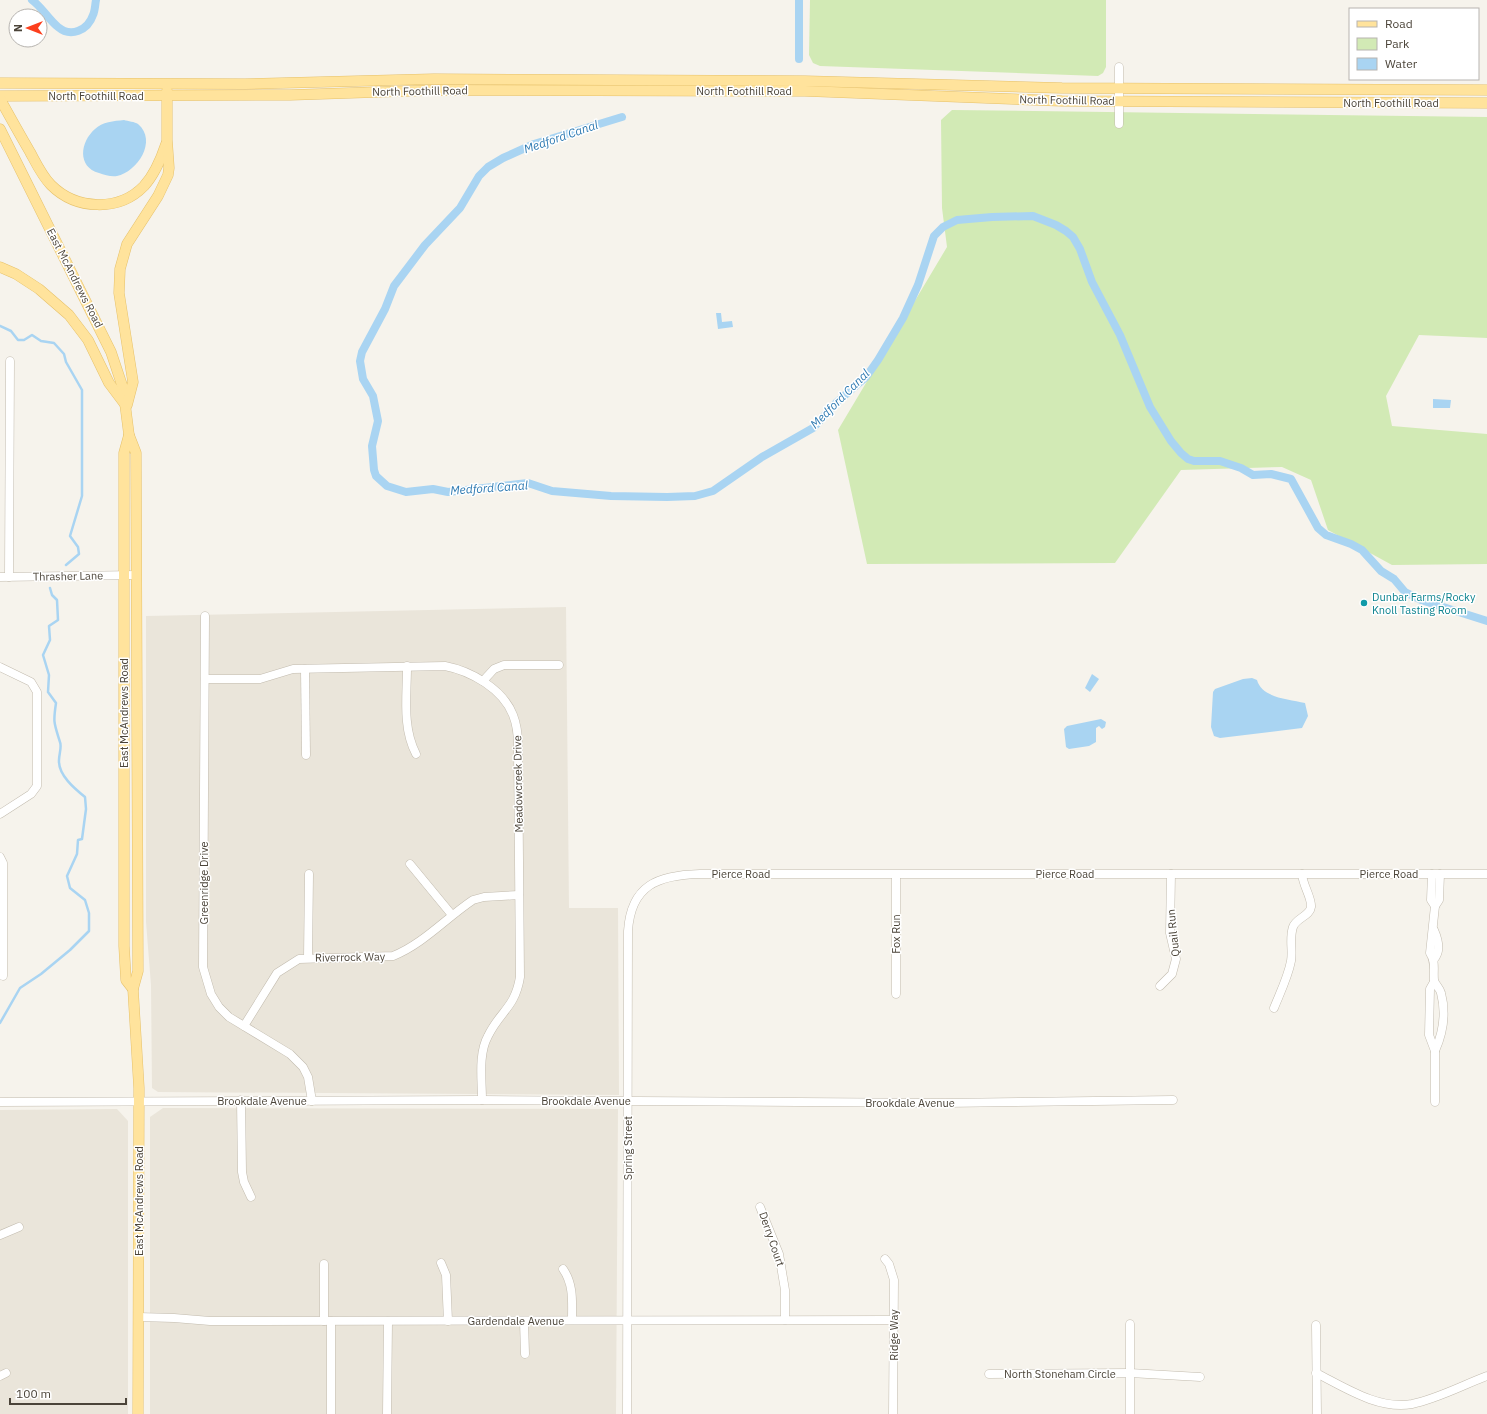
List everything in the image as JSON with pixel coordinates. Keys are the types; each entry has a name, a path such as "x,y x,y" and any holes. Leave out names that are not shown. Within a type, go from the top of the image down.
{"main road":[{"name":"North Foothill Road","path":"0,83 291,84 434,79 805,80 1119,89 1487,90"},
{"path":"127,407 133,382 119,293 120,270 127,244 158,196 168,176 167,84"},
{"name":"North Foothill Road","path":"0,96 290,95 438,90 804,91 1119,102 1487,103"},
{"path":"0,99 43,175 50,184 71,199 93,205 114,203 131,196 140,190 155,172 167,140"},
{"name":"East McAndrews Road","path":"0,128 104,336 118,370 127,407 129,435 136,453 138,971 133,989 138,1048 139,1101 138,1414"},
{"path":"0,267 16,274 39,289 69,315 88,340 109,383 127,407"},
{"name":"East McAndrews Road","path":"129,435 124,454 124,946 126,980 133,989"}],"street":[{"path":"1119,67 1119,124"},
{"path":"9,577 10,362"},
{"path":"0,457 9,458"},
{"name":"Thrasher Lane","path":"0,577 137,575"},
{"name":"Greenridge Drive","path":"205,616 203,967 210,994 219,1007 229,1017 296,1059 308,1077 312,1101"},
{"path":"483,681 494,669 504,665 559,665"},
{"path":"407,666 407,726 412,746 416,754"},
{"name":"Meadowcreek Drive","path":"205,679 260,679 286,670 445,666 455,668 483,681 506,702 513,713 517,727 520,982 515,998 493,1027 484,1045 482,1100"},
{"path":"0,667 31,682 37,692 37,786 32,794 0,814"},
{"path":"305,669 306,754"},
{"path":"0,857 3,863 2,976"},
{"path":"410,864 452,915"},
{"path":"308,874 308,958"},
{"name":"Pierce Road","path":"646,888 666,877 690,874 1487,874"},
{"name":"Fox Run","path":"896,874 896,994"},
{"name":"Quail Run","path":"1160,986 1172,974 1176,959 1170,933 1171,874"},
{"path":"1274,1008 1288,974 1291,960 1291,937 1293,926 1310,910 1311,905 1303,882 1302,874"},
{"path":"1435,1102 1435,1051 1429,1035 1430,990 1434,982 1434,959 1438,954 1438,938 1434,930 1434,906 1439,900 1436,874"},
{"name":"Spring Street","path":"627,1414 628,921 634,902 646,888"},
{"name":"Riverrock Way","path":"244,1026 277,973 288,964 299,959 308,958 393,956 406,951 418,943 473,900 484,897 519,895"},
{"path":"1434,982 1441,993 1443,1022 1442,1036 1435,1051"},
{"path":"241,1100 242,1172 244,1182 251,1197"},
{"name":"Brookdale Avenue","path":"0,1102 482,1100 953,1103 1173,1100"},
{"name":"Derry Court","path":"760,1207 779,1254 785,1290 785,1320"},
{"path":"0,1235 19,1227"},
{"name":"Ridge Way","path":"885,1259 892,1272 894,1280 893,1414"},
{"path":"441,1263 446,1275 448,1321"},
{"path":"324,1264 328,1321 331,1414"},
{"path":"563,1269 570,1279 572,1287 572,1320"},
{"name":"Gardendale Avenue","path":"139,1318 174,1318 210,1321 894,1320"},
{"path":"524,1320 525,1354"},
{"path":"387,1414 388,1321"},
{"path":"1130,1324 1130,1414"},
{"path":"1316,1325 1317,1414"},
{"name":"North Stoneham Circle","path":"989,1374 1130,1373 1200,1377"},
{"path":"1316,1373 1370,1399 1399,1405 1411,1404 1426,1400 1487,1376"}],"shaded area":[{"path":"566,607 569,908 618,908 619,1095 158,1092 152,1088 151,985 146,922 146,616"},
{"path":"163,1108 618,1109 616,1414 150,1414 150,1117"},
{"path":"117,1109 128,1121 128,1414 0,1414 0,1110"}],"green space":[{"path":"810,0 1106,0 1106,67 1103,73 1098,76 820,66 813,63 809,55"},
{"path":"952,110 1487,117 1487,338 1419,335 1386,396 1392,426 1487,434 1487,564 1392,565 1328,530 1311,480 1282,467 1181,470 1115,563 867,564 838,430 947,247 942,208 941,120"}],"water":[{"path":"124,120 138,124 144,131 146,139 145,147 138,162 132,169 117,176 106,175 92,170 84,160 83,154 86,141 90,134 101,125 108,122"},
{"path":"716,313 721,313 722,322 732,321 733,327 718,329"},
{"path":"1433,399 1451,400 1450,408 1433,408"},
{"path":"1092,674 1099,679 1090,692 1085,688"},
{"path":"1252,678 1257,680 1264,691 1276,697 1305,703 1308,716 1302,728 1220,738 1214,736 1211,727 1213,692 1215,689 1243,679"},
{"path":"1101,719 1106,722 1105,727 1102,729 1099,726 1096,728 1096,742 1089,746 1069,749 1066,747 1064,729 1067,726"}],"waterway":[{"name":"Medford Canal","path":"32,0 58,27 68,32 78,31 87,25 94,12 96,0"},
{"name":"Medford Canal","path":"799,0 799,59"},
{"name":"Medford Canal","path":"622,117 534,144 503,158 488,167 479,176 460,208 425,245 394,286 385,309 362,352 360,361 363,379 373,396 378,421 372,446 374,470 376,476 387,486 406,492 433,489 448,492 528,483 552,491 611,496 667,497 695,496 713,491 762,457 813,428 837,402 866,377 903,318 918,285 934,236 943,227 957,220 1033,216 1056,225 1073,237 1080,249 1092,282 1120,335 1150,407 1171,441 1181,453 1188,459 1194,461 1220,461 1241,468 1253,475 1271,474 1291,479 1318,528 1326,535 1351,544 1362,550 1381,571 1394,579 1405,592 1421,600 1487,621"},
{"path":"0,326 11,331 18,340 24,340 32,335 41,341 54,343 64,354 66,362 82,390 82,496 70,536 78,547 79,554 66,565"},
{"path":"0,1023 20,988 41,974 70,950 89,931 89,913 85,900 70,888 67,876 77,854 78,840 82,839 86,809 85,797 68,781 59,766 61,744 54,719 56,703 48,692 49,675 43,655 50,640 49,626 58,620 57,600 52,595 50,588"}],"place":[{"name":"Dunbar Farms/Rocky Knoll Tasting Room","path":"1364,603"}]}
